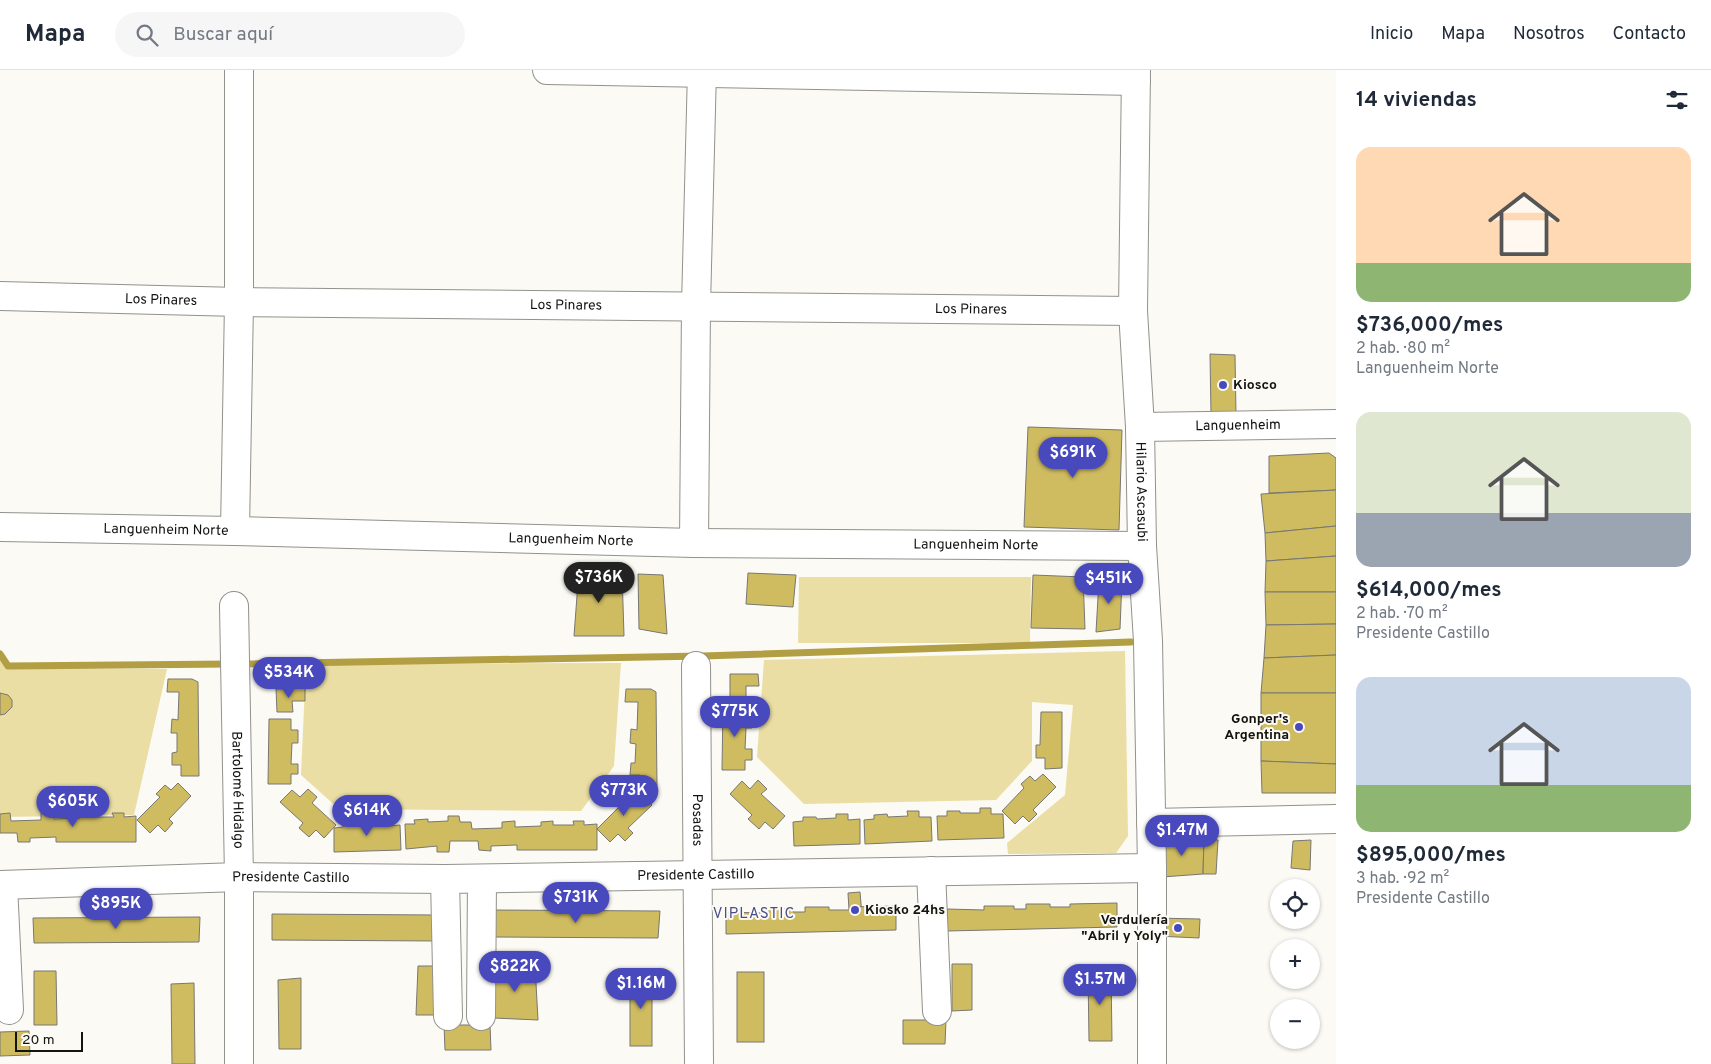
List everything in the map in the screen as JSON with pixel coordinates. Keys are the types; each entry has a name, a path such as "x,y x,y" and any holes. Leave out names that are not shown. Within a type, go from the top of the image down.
{"street":[{"path":"235,531 239,302 239,70"},
{"path":"547,70 1136,75"},
{"path":"694,543 696,306 702,72"},
{"name":"Hilario Ascasubi","path":"1136,75 1133,311 1140,427 1142,546 1148,641 1152,868 1152,1064"},
{"name":"Los Pinares","path":"0,296 239,302 1133,311"},
{"name":"Languenheim","path":"1140,427 1336,424"},
{"name":"Languenheim Norte","path":"0,527 694,543 1142,546"},
{"name":"Bartolomé Hidalgo","path":"234,606 239,877 239,1064"},
{"name":"Posadas","path":"696,666 699,1064"},
{"path":"1151,823 1336,819"},
{"name":"Presidente Castillo","path":"2,885 239,877 482,879 1152,868"},
{"path":"931,871 937,1011"},
{"path":"445,879 448,1016"},
{"path":"481,1016 482,879"},
{"path":"2,885 9,1010"}],"shaded area":[{"path":"799,577 1031,577 1030,643 798,643"},
{"path":"1125,651 1128,836 1116,853 1008,854 1007,843 1065,795 1073,705 1032,702 1032,761 996,800 804,804 757,757 764,660"},
{"path":"0,658 8,668 167,669 134,815 0,817"},
{"path":"621,663 614,766 581,811 339,809 301,775 306,664"}],"building":[{"name":"Kiosco","path":"1210,354 1235,355 1236,415 1211,414"},
{"path":"1028,427 1122,430 1119,530 1024,527"},
{"path":"1329,453 1336,458 1336,490 1269,493 1269,456"},
{"path":"1336,490 1336,526 1265,533 1261,494"},
{"path":"1336,526 1336,556 1266,561 1265,533"},
{"path":"1336,556 1336,592 1265,592 1266,561"},
{"path":"579,569 622,573 624,636 574,636"},
{"path":"748,573 796,575 793,607 746,604"},
{"path":"638,574 663,575 667,634 639,629"},
{"path":"1033,575 1083,577 1085,629 1031,628"},
{"path":"1122,579 1120,629 1096,632 1099,580"},
{"path":"1265,592 1336,592 1336,624 1266,625"},
{"path":"1336,624 1336,655 1264,658 1266,625"},
{"path":"1336,655 1336,693 1261,693 1264,658"},
{"path":"730,674 758,674 759,686 746,686 746,697 730,698"},
{"path":"168,679 192,679 198,682 199,776 181,776 181,765 172,765 172,753 177,752 177,733 171,733 172,719 178,720 179,692 167,692"},
{"path":"305,688 305,701 292,701 293,712 277,712 276,689"},
{"path":"626,689 651,689 656,692 657,786 639,786 640,775 630,775 631,763 635,763 636,744 630,743 631,729 637,730 638,702 625,702"},
{"path":"0,693 8,695 12,700 12,707 5,714 0,715"},
{"name":"Gonper's Argentina","path":"1261,693 1336,693 1336,764 1261,761"},
{"path":"723,705 745,705 745,716 752,716 752,728 746,728 745,749 752,749 752,760 745,760 745,770 722,770"},
{"path":"1041,712 1062,712 1062,768 1045,769 1045,758 1036,758 1036,745 1040,745"},
{"path":"269,719 291,719 291,730 298,730 298,743 292,743 291,764 298,764 298,774 291,774 291,784 268,784"},
{"path":"1261,761 1336,764 1336,793 1262,793"},
{"path":"1043,774 1056,787 1033,810 1037,814 1029,822 1023,816 1015,824 1002,811 1024,788 1021,784 1030,776 1035,781"},
{"path":"758,780 767,789 761,794 785,816 773,829 765,822 759,829 748,819 752,815 730,794 742,781 750,789"},
{"path":"178,783 191,796 169,819 173,823 165,832 158,825 150,833 137,820 160,797 156,794 165,785 171,790"},
{"path":"308,789 317,797 312,803 336,825 324,838 316,830 309,837 299,828 303,823 280,802 292,790 300,797"},
{"path":"638,792 652,805 628,828 633,833 625,841 618,834 610,842 597,829 620,806 616,803 625,794 631,800"},
{"path":"980,808 991,808 991,814 1003,814 1004,838 938,840 937,816 947,816 947,811 980,813"},
{"path":"907,811 919,811 919,817 931,817 932,841 865,844 864,820 874,819 874,815 887,814 888,817 908,816"},
{"path":"54,812 54,819 80,818 80,814 92,813 91,817 114,817 112,813 124,813 124,817 136,816 136,842 56,842 56,837 30,838 30,842 18,842 17,833 0,833 0,814 10,813 11,821 41,820 41,813"},
{"path":"836,814 848,814 848,820 860,819 860,844 794,846 793,822 803,821 803,817 816,817 817,819 836,818"},
{"path":"448,816 459,816 460,822 471,822 472,829 502,828 502,822 515,821 515,827 541,826 541,822 553,821 553,825 574,825 573,821 584,821 584,825 597,824 597,850 517,850 517,845 491,846 491,851 479,850 478,841 450,841 449,852 437,852 437,846 406,849 405,824 415,824 414,820 428,819 428,822 448,821"},
{"path":"388,819 388,826 400,825 401,850 334,852 334,828 343,827 343,823 357,823 357,825 377,824 377,820"},
{"path":"1204,839 1203,874 1162,877 1161,840"},
{"path":"1204,839 1218,840 1216,874 1203,874"},
{"path":"1311,840 1310,870 1291,868 1293,841"},
{"name":"Kiosko 24hs","path":"860,892 863,927 850,927 848,893"},
{"path":"1117,903 1117,927 947,931 947,909 984,910 984,906 1014,906 1014,909 1026,909 1026,904 1050,904 1050,907 1070,907 1070,904"},
{"path":"896,906 896,930 726,934 726,912 763,913 763,909 793,909 793,912 805,912 805,907 829,907 829,910 850,910 850,907"},
{"path":"492,910 660,911 658,938 494,937"},
{"path":"272,914 438,915 437,941 272,940"},
{"path":"200,917 199,942 34,943 33,918"},
{"name":"Verdulería \"Abril y Yoly\"","path":"1156,918 1200,919 1199,938 1156,936"},
{"path":"952,964 972,964 972,1010 952,1011"},
{"path":"535,965 538,1020 494,1018 494,966"},
{"path":"418,966 441,966 440,1015 416,1015"},
{"path":"34,971 56,971 57,1025 34,1025"},
{"path":"737,972 764,972 764,1042 737,1042"},
{"path":"1088,972 1111,972 1112,1041 1089,1041"},
{"path":"630,974 652,974 652,1046 630,1046"},
{"path":"301,978 301,1049 279,1049 278,980"},
{"path":"194,983 195,1064 172,1064 171,984"},
{"path":"903,1020 946,1020 945,1044 903,1044"},
{"path":"444,1025 490,1025 491,1050 445,1050"},
{"path":"29,1031 30,1055 0,1056 0,1032"}],"waterway":[{"path":"241,664 703,656 1131,642"},
{"path":"0,654 8,666 231,664"}],"place":[{"name":"Kiosco","path":"1223,385"},
{"name":"Gonper's Argentina","path":"1299,727"},
{"name":"Kiosko 24hs","path":"855,910"},
{"name":"Verdulería \"Abril y Yoly\"","path":"1178,928"}],"district":[{"name":"VIPLASTIC","path":"754,914"}]}
